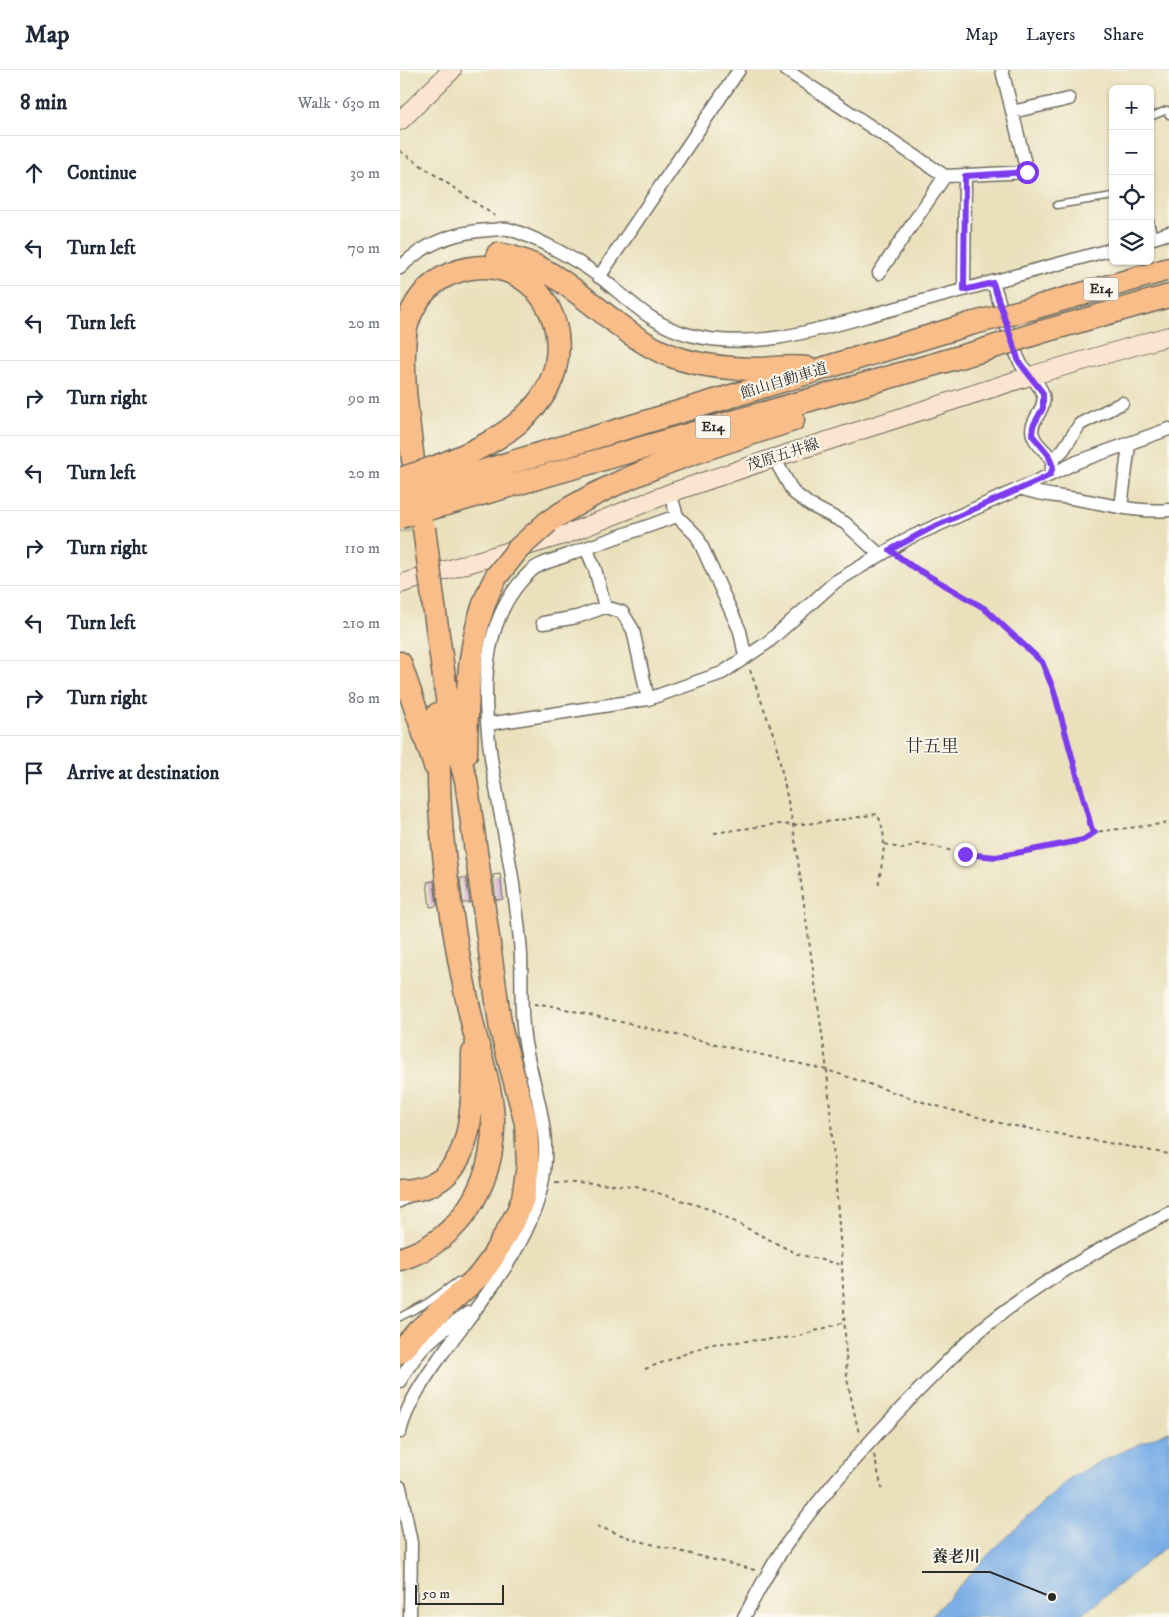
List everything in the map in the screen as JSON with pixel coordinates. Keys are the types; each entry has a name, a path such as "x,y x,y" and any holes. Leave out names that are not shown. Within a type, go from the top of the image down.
{"highway":[{"path":"400,300 418,278 448,258 474,252 502,255 517,259 549,274 642,340 678,358 723,368 799,367 821,371"},
{"path":"400,478 421,476 464,456 515,425 537,404 553,376 559,346 557,328 552,315 537,291 515,274 489,267 459,270 435,282 417,301 406,328 402,364 421,476"},
{"name":"館山自動車道","path":"400,495 421,476 821,371 970,324 1169,269"},
{"name":"館山自動車道","path":"421,476 984,350 1040,332 1169,296"},
{"path":"466,780 466,734 475,635 486,596 496,577 518,549 548,522 595,494 673,460 942,370 984,350"},
{"name":"館山自動車道","path":"412,526 421,476"},
{"path":"400,1275 433,1262 460,1240 482,1213 498,1185 506,1154 508,1134 508,1103 501,1030 466,780 451,727 412,526"},
{"path":"400,1259 423,1250 454,1227 473,1201 486,1174 492,1144 492,1107 487,1074 473,1026 449,896 438,776 440,730 428,606"},
{"path":"400,663 438,776"},
{"path":"400,1192 427,1187 449,1172 466,1144 471,1115 473,1026"},
{"path":"400,1352 417,1332 479,1276 484,1264 517,1214 523,1198 528,1165 526,1123 501,1030"}],"main road":[{"path":"400,121 452,70"},
{"name":"茂原五井線","path":"400,584 567,534 670,493 774,458 1030,376 1169,336"}],"street":[{"path":"599,277 739,70"},
{"path":"786,70 944,176 1027,172 1002,70"},
{"path":"1012,112 1069,99"},
{"path":"879,273 944,176"},
{"path":"964,290 965,176"},
{"path":"400,268 412,255 430,244 449,237 468,231 507,229 537,241 599,277 634,306 671,328 705,339 746,341 780,337 993,283 1109,250"},
{"path":"1154,237 1169,233"},
{"path":"993,283 1019,362 1043,393 1043,408 1033,426 1032,435 1052,461 1053,467 1050,475"},
{"path":"1052,461 1063,450 1080,424 1122,403"},
{"path":"488,724 648,699 722,673 767,643 835,582 916,535 1077,462 1130,445 1169,429"},
{"path":"1121,507 1130,445"},
{"path":"774,458 793,492 810,505 845,523 885,553"},
{"path":"1020,488 1038,494 1121,507 1156,511 1169,510"},
{"path":"670,493 677,516 697,536 740,631 746,656"},
{"path":"400,1432 414,1396 474,1309 513,1259 535,1212 545,1160 541,1107 525,1042 521,953 510,857 489,757 487,681 490,650 508,596 533,569 677,516"},
{"path":"586,548 595,569 605,607"},
{"path":"543,624 577,617 605,607 622,612 633,630 648,699"},
{"path":"744,1617 787,1543 937,1372 996,1318 1111,1242 1169,1213"},
{"path":"400,1380 411,1360 436,1334 474,1309"},
{"path":"400,1487 411,1543 410,1617"}],"lane":[{"path":"1154,115 1167,110 1169,115"},
{"path":"1057,205 1109,197"},
{"path":"400,1204 427,1187"},
{"path":"400,1317 427,1303 463,1278"}],"path":[{"path":"400,152 492,213 507,229"},
{"path":"885,553 910,565 984,608 1042,662 1052,683 1092,830 1095,832"},
{"path":"746,656 775,739 793,825 827,1070 842,1265 846,1379 858,1433 869,1450 882,1489"},
{"path":"714,833 777,824 793,825 878,814 884,844 878,888"},
{"path":"884,844 902,849 919,843 965,854 996,857 1083,840 1095,832 1169,823"},
{"path":"522,1003 548,1005 827,1070 929,1104 1004,1124 1169,1154"},
{"path":"541,1181 636,1186 712,1210 797,1254 842,1265"},
{"path":"645,1369 711,1344 795,1337 845,1322"},
{"path":"598,1526 635,1540 757,1570"}],"water":[{"path":"1169,1431 1169,1544 1079,1617 930,1617 991,1552 1070,1478 1097,1463"}],"building":[{"path":"500,874 503,899 496,900 493,875"},
{"path":"460,878 466,878 470,903 463,903"},
{"path":"434,881 437,906 430,907 427,882"}],"tunnel":[{"path":"405,495 411,531"}],"place":[{"name":"養老川","path":"1052,1597"}],"district":[{"name":"廿五里","path":"932,747"}],"route":[{"path":"965,854 996,857 1083,840 1095,832 1092,830 1049,674 1042,662 984,608 910,565 890,550 909,538 1050,475 1053,467 1048,454 1032,435 1033,426 1043,408 1043,393 1019,362 993,283 964,290 965,176 1027,172"}]}
